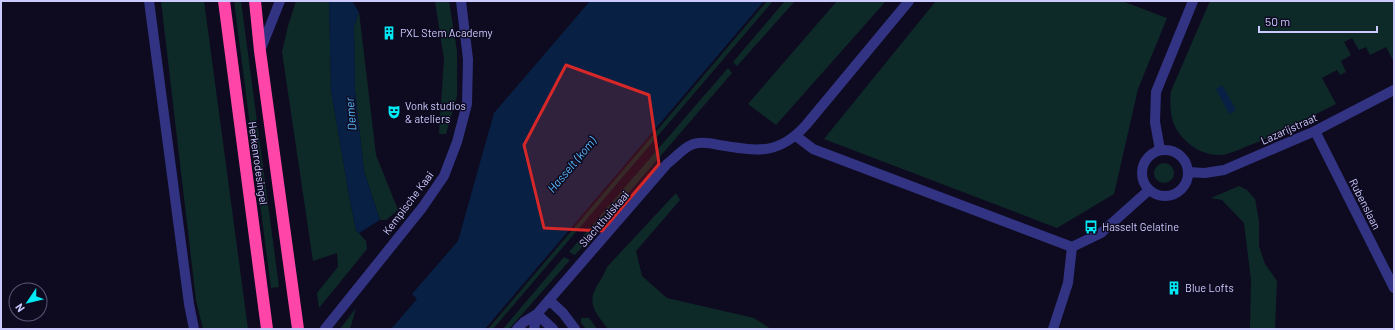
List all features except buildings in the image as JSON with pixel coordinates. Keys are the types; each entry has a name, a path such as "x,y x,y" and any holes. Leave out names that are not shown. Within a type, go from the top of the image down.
{"highway":[{"name":"Herkenrodesingel","path":"224,1 267,329"},
{"name":"Herkenrodesingel","path":"255,1 260,51 298,329"}],"street":[{"path":"148,1 188,304 194,329"},
{"path":"260,51 280,1"},
{"name":"Kempische Kaai","path":"325,329 422,208 444,176 457,142 467,104 468,59 461,1"},
{"path":"909,1 796,136 813,149 1072,247 1101,233 1149,190"},
{"path":"1160,150 1155,122 1156,92 1193,1"},
{"name":"Lazarijstraat","path":"1188,172 1205,173 1224,170 1316,131 1394,90"},
{"name":"Rubenslaan","path":"1316,131 1394,288"},
{"name":"Slachthuiskaai","path":"517,329 524,322 537,314 667,164 692,144 704,143 759,150 779,146 796,136"},
{"path":"1160,150 1171,151 1180,156 1186,164 1188,172 1184,186 1173,195 1161,196 1149,190 1143,181 1143,165 1150,155 1160,150"},
{"path":"1053,329 1068,283 1072,247"},
{"path":"549,300 575,329"},
{"path":"537,314 553,329"},
{"name":"Slachthuiskaai","path":"534,329 537,314"}],"highlighted area":[{"path":"566,65 649,95 659,164 602,231 544,228 524,145"}],"green space":[{"path":"161,1 204,1 248,329 203,329 196,300"},
{"path":"234,1 241,1 279,287 271,288"},
{"path":"296,1 329,1 331,91 356,230 366,241 367,249 319,308 317,293 338,267 337,253 313,261 282,52"},
{"path":"435,1 449,1 457,51 457,96 446,134 439,134 444,59"},
{"path":"767,1 773,1 493,329 488,329"},
{"path":"785,1 795,1 737,66 733,62"},
{"path":"837,1 886,1 776,125 748,104"},
{"path":"936,1 1122,1 1167,18 1138,89 1114,194 1057,228 824,139"},
{"path":"1210,1 1394,1 1394,62 1386,47 1370,55 1366,47 1359,50 1352,38 1344,42 1351,55 1341,61 1346,72 1340,75 1337,70 1322,78 1336,104 1280,133 1234,152 1222,155 1207,153 1198,150 1181,136 1172,118 1170,98 1171,91"},
{"path":"359,12 376,155 398,210 386,220 380,220 364,171 355,90 354,27"},
{"path":"728,68 732,73 575,255 569,252"},
{"path":"1164,163 1171,166 1174,173 1171,180 1164,183 1157,180 1154,173 1157,166"},
{"path":"1239,186 1247,190 1255,199 1259,221 1259,246 1265,264 1277,281 1275,329 1250,329 1251,280 1244,223 1222,200 1211,198"},
{"path":"676,193 680,200 636,251 642,276 667,298 754,318 771,329 608,329 595,311 592,301 593,295 607,267"},
{"path":"564,257 570,260 509,329 503,329"},
{"path":"356,308 350,329 340,329"},
{"path":"581,318 589,318 597,329 586,329 581,323"}],"water":[{"name":"Demer","path":"329,1 352,1 359,12 354,27 355,90 364,171 380,220 359,233 356,230 350,201 331,91"},
{"name":"Hasselt (kom)","path":"590,1 764,1 485,329 391,329 417,299 412,294 458,241 494,113"},
{"path":"1222,85 1236,110 1229,114 1216,89"}],"place":[{"name":"PXL Stem Academy","path":"389,33"},
{"name":"Vonk studios & ateliers","path":"394,112"},
{"name":"Hasselt Gelatine","path":"1091,227"},
{"name":"Blue Lofts","path":"1174,288"}]}
